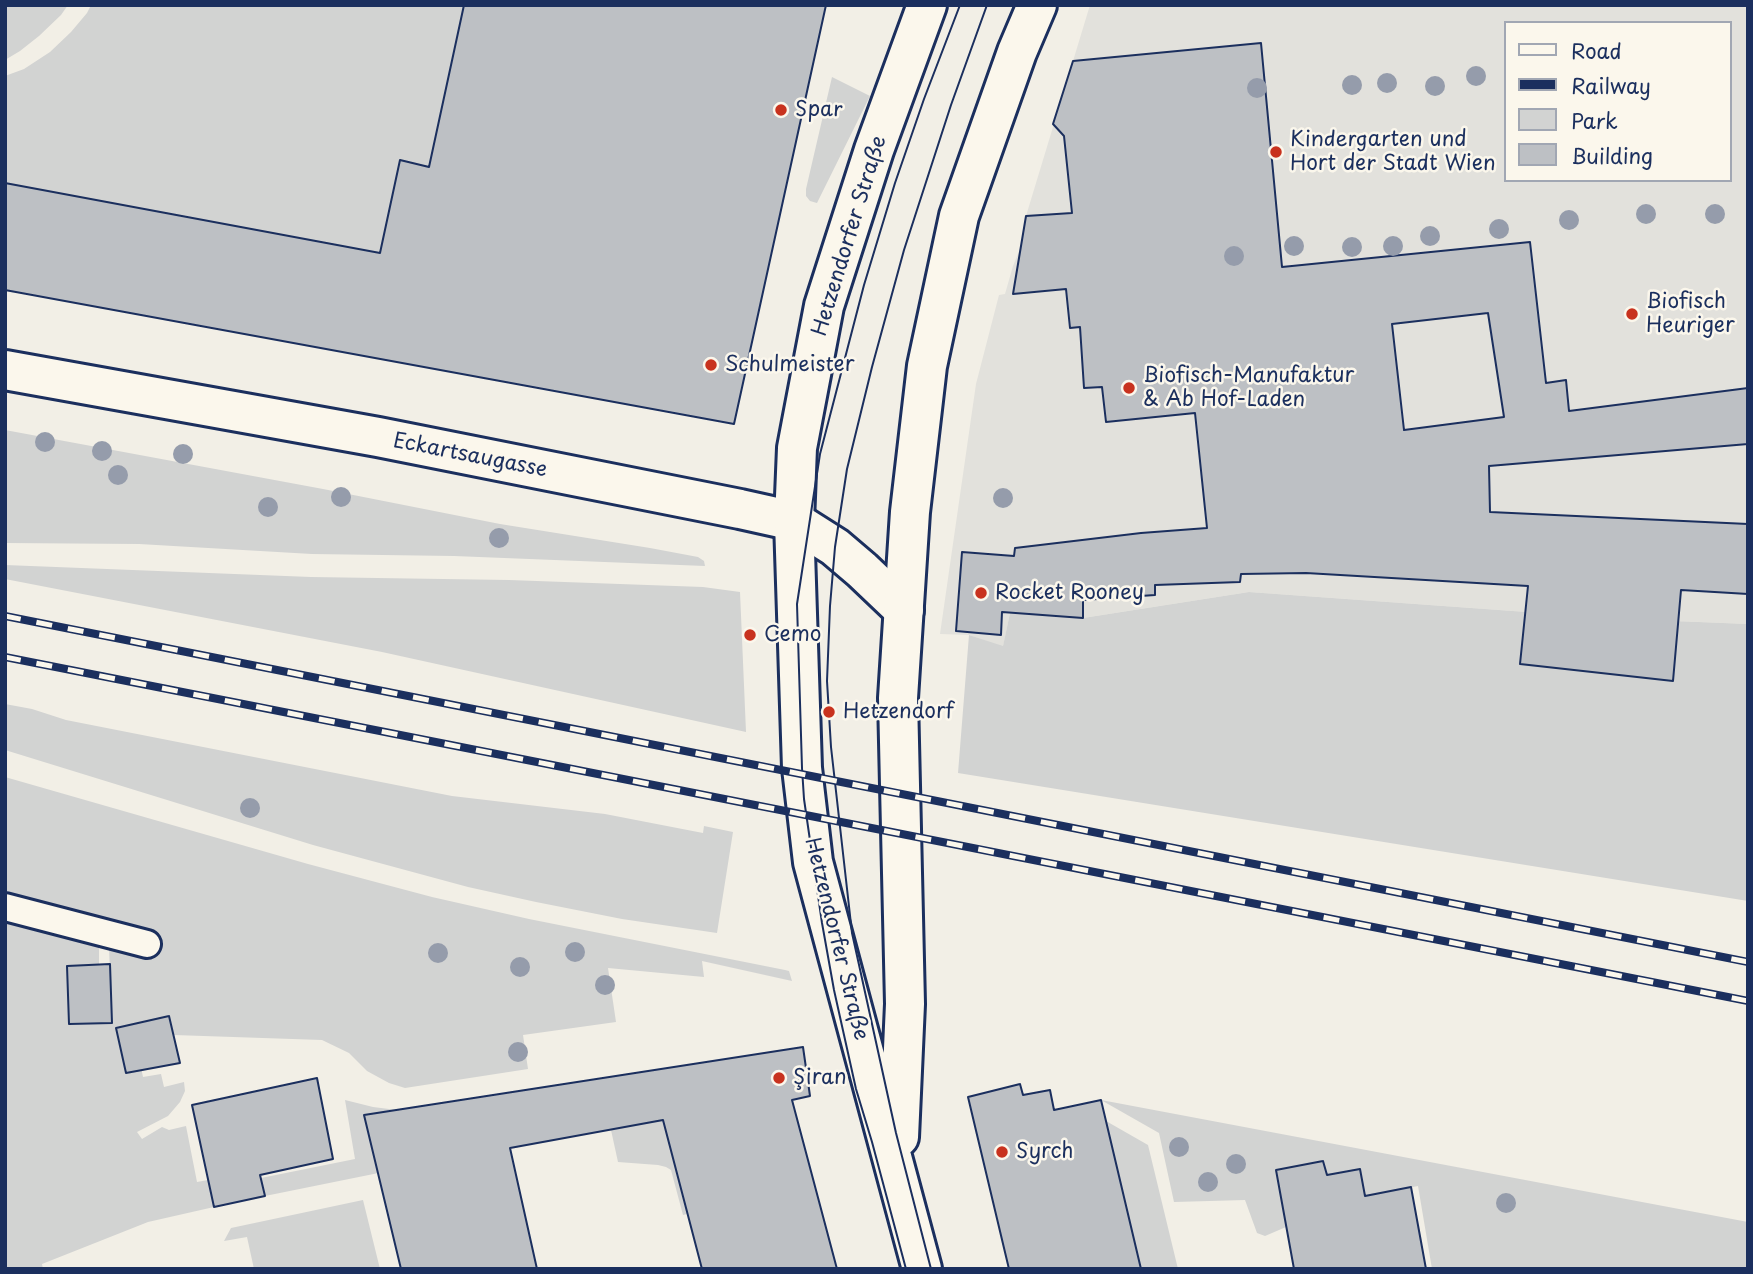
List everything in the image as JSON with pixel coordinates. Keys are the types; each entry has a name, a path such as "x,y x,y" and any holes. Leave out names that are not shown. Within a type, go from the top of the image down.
{"main road":[{"name":"Hetzendorfer Straße","path":"922,1269 813,862 802,768 794,522 797,448 824,306 873,150 927,5"},
{"name":"Hetzendorfer Straße","path":"897,1174 905,1004 898,698 910,512 927,366 959,216 1017,51 1037,5"},
{"name":"Eckartsaugasse","path":"5,370 378,437 794,522 835,547 904,610"}],"lane":[{"path":"5,907 147,944"}],"shaded area":[{"path":"1090,5 1748,5 1748,624 1624,619 1249,592 1083,618 1010,613 1003,647 969,635 940,634 976,384 999,295 1005,294 1022,244 1026,216"}],"green space":[{"path":"5,5 68,5 39,36 5,60"},
{"path":"91,5 464,5 429,167 401,160 380,253 5,183 5,76 24,69 50,52 71,32"},
{"path":"832,77 870,96 817,203 806,196 806,189"},
{"path":"5,430 500,524 698,557 704,561 705,566 454,556 312,554 139,544 5,543"},
{"path":"5,565 311,577 703,587 740,592 746,732 382,652 5,579"},
{"path":"1249,592 1624,619 1748,624 1748,901 958,773 969,635 1003,646 1010,613 1083,618"},
{"path":"5,704 66,720 452,796 605,814 703,833 704,826 733,832 717,933 622,919 468,887 313,845 5,750"},
{"path":"5,777 432,897 789,971 792,981 702,961 704,977 608,968 616,1022 523,1035 528,1069 405,1088 367,1071 349,1053 322,1040 174,1035 169,1016 132,1024 143,1077 161,1074 164,1087 184,1082 185,1091 168,1116 137,1132 142,1139 162,1127 169,1130 186,1126 197,1182 208,1180 214,1207 148,1222 42,1264 43,1269 5,1269","holes":["99,948 109,948 112,1023 70,1024 67,966 99,964"]},
{"path":"345,1100 397,1110 423,1164 265,1196 261,1178 355,1159"},
{"path":"1101,1100 1748,1222 1748,1269 1432,1269 1418,1186 1365,1196 1327,1175 1323,1161 1276,1171 1286,1227 1265,1236 1257,1233 1245,1200 1174,1202 1159,1133"},
{"path":"663,1120 687,1214 683,1215 671,1170 658,1165 618,1162 611,1130"},
{"path":"1106,1121 1148,1145 1178,1269 1141,1269"},
{"path":"363,1200 380,1269 254,1269 247,1237 224,1241 231,1228"}],"building":[{"path":"464,5 826,5 734,424 5,290 5,183 380,253 400,160 429,167"},
{"path":"1261,43 1282,267 1530,242 1546,383 1566,380 1569,411 1748,388 1748,444 1489,466 1490,512 1748,524 1748,594 1681,590 1673,681 1520,664 1528,586 1306,573 1241,574 1240,582 1155,585 1155,595 1083,600 1083,618 1002,612 1001,635 956,631 962,552 1014,556 1015,548 1207,528 1195,413 1106,422 1102,387 1084,388 1080,327 1070,328 1066,289 1013,294 1026,216 1072,213 1064,136 1053,124 1073,61","holes":["1488,313 1504,417 1404,430 1392,324"]},
{"path":"110,964 112,1023 69,1024 67,966"},
{"path":"169,1016 180,1063 126,1073 116,1028"},
{"path":"803,1047 810,1096 792,1100 837,1269 702,1269 663,1120 510,1148 537,1269 401,1269 364,1115"},
{"path":"317,1078 333,1159 260,1175 265,1196 214,1207 192,1105"},
{"path":"1020,1084 1023,1095 1050,1090 1054,1110 1101,1100 1141,1269 1009,1269 968,1097"},
{"path":"1323,1161 1327,1175 1360,1169 1365,1196 1411,1187 1426,1269 1294,1269 1276,1170"}],"tram line":[{"path":"906,1269 856,1089 822,923 804,799 797,604 820,454 864,285 895,183 960,5"},
{"path":"931,1269 896,1133 852,933 831,747 827,681 830,606 835,547 847,469 872,367 904,250 987,5"}],"railway":[{"path":"5,616 1748,962"},
{"path":"5,657 1748,1001"}],"place":[{"name":"Spar","path":"781,110"},
{"name":"Kindergarten und Hort der Stadt Wien","path":"1276,152"},
{"name":"Biofisch Heuriger","path":"1632,314"},
{"name":"Schulmeister","path":"711,365"},
{"name":"Biofisch-Manufaktur & Ab Hof-Laden","path":"1129,388"},
{"name":"Rocket Rooney","path":"981,593"},
{"name":"Cemo","path":"750,635"},
{"name":"Hetzendorf","path":"829,712"},
{"name":"Şiran","path":"779,1078"},
{"name":"Syrch","path":"1002,1152"}]}
